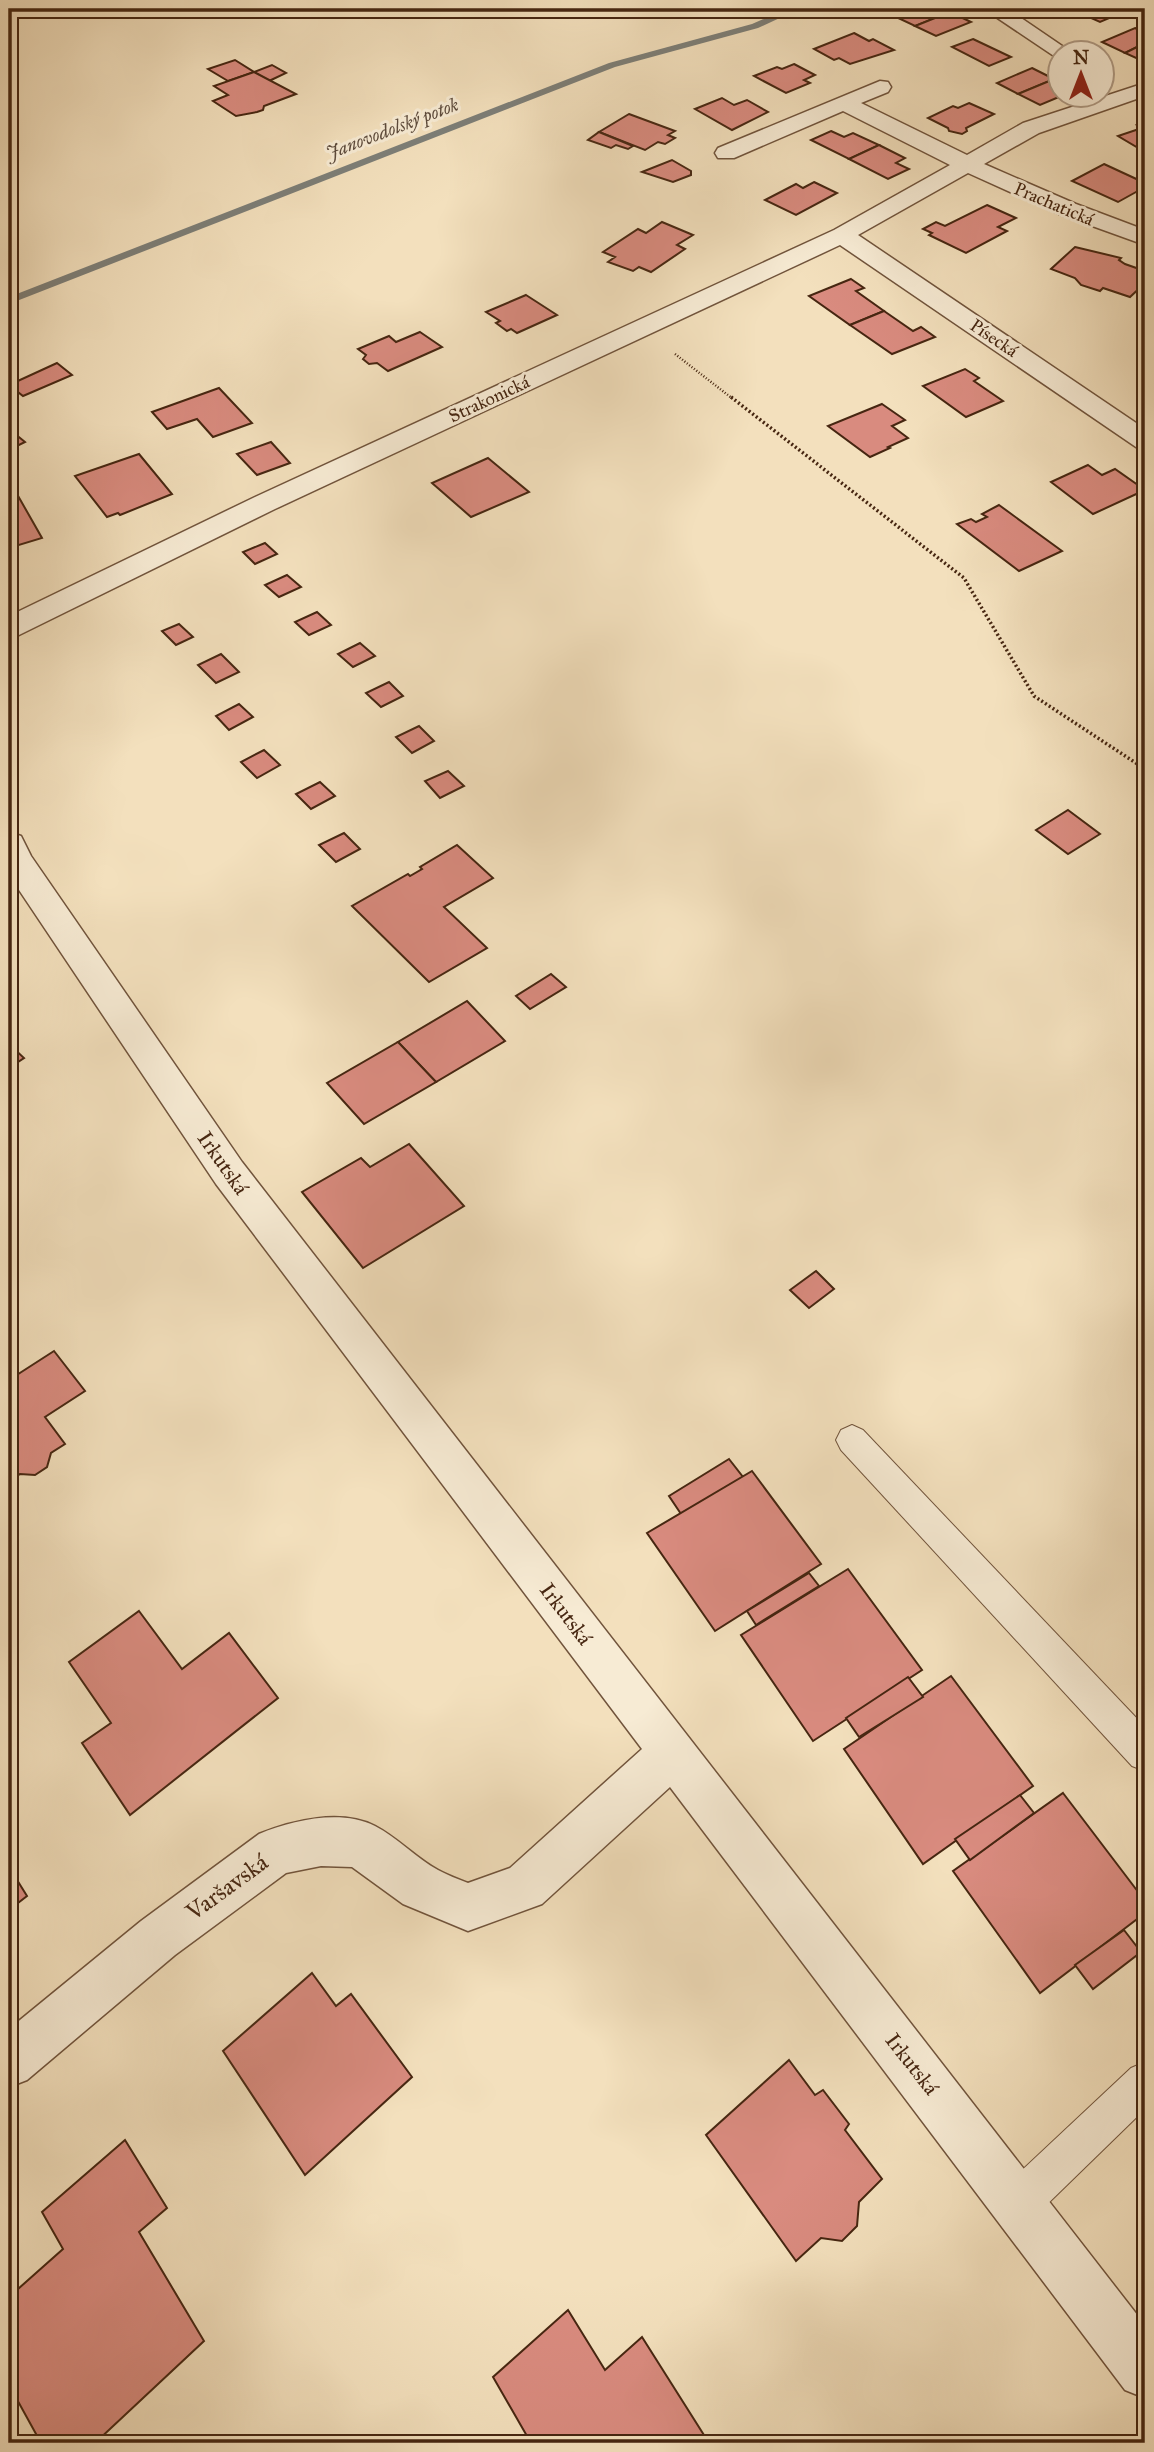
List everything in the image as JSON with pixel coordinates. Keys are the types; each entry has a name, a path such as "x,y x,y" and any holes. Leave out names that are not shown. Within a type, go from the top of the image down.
{"street":[{"path":"994,9 1046,42"},
{"name":"Strakonická","path":"1116,85 1136,92"},
{"path":"726,153 880,87"},
{"name":"Strakonická","path":"9,628 265,503 842,235 1031,128 1136,92"},
{"path":"845,103 965,165"},
{"name":"Prachatická","path":"965,165 1080,216 1145,238"},
{"name":"Písecká","path":"842,235 1145,441"},
{"name":"Irkutská","path":"9,844 17,861 229,1173 1145,2370"},
{"name":"Varšavská","path":"9,2062 158,1938 276,1851 321,1842 360,1844 420,1887 468,1907 525,1887 673,1753"}],"lane":[{"path":"852,1440 1145,1754"},
{"path":"1018,2203 1145,2082"}],"path":[{"path":"641,328 964,578 1034,696 1145,769"}],"building":[{"path":"912,9 944,9 950,12 915,26 894,16"},
{"path":"1071,9 1111,9 1121,13 1100,22"},
{"path":"950,12 971,22 936,36 915,26"},
{"path":"1135,28 1145,33 1145,43 1125,53 1116,49 1116,38 1111,38"},
{"path":"854,33 894,50 850,64 839,58 834,60 814,49"},
{"path":"973,39 1011,57 989,66 952,47"},
{"path":"1145,43 1145,62 1125,53"},
{"path":"235,60 254,72 228,81 208,69"},
{"path":"794,64 815,75 804,80 810,83 786,93 754,76 777,67 782,69"},
{"path":"272,65 286,73 269,81 254,72"},
{"path":"1032,68 1046,75 1046,82 1018,94 997,83"},
{"path":"254,72 296,94 264,106 263,110 236,116 213,101 228,95 214,86"},
{"path":"1046,82 1046,102 1040,105 1018,94"},
{"path":"722,98 734,105 747,100 768,112 732,130 695,109"},
{"path":"969,103 994,114 966,128 967,131 962,134 949,131 928,118 953,106 958,108"},
{"path":"629,114 675,131 668,135 675,138 665,144 658,142 645,150 599,132"},
{"path":"1145,122 1145,152 1118,136 1142,128 1137,125"},
{"path":"831,131 844,137 853,133 879,145 849,159 811,140"},
{"path":"599,132 633,146 628,149 616,145 611,148 588,140"},
{"path":"879,145 905,158 896,163 909,169 888,179 849,159"},
{"path":"672,160 691,171 691,175 673,182 642,172"},
{"path":"1104,164 1145,183 1145,187 1118,202 1072,181"},
{"path":"814,182 837,193 796,215 765,200 796,184 803,188"},
{"path":"987,205 1016,218 998,227 1007,231 966,253 929,235 932,233 923,229 936,222 945,226"},
{"path":"662,222 693,235 677,245 685,249 651,272 639,267 633,271 608,262 615,257 603,252 638,229 646,233"},
{"path":"1075,247 1121,258 1119,260 1125,264 1145,271 1145,283 1130,297 1103,288 1100,291 1081,285 1075,278 1051,269"},
{"path":"851,279 864,288 856,291 884,311 850,325 809,296"},
{"path":"526,295 557,315 517,333 511,329 507,331 496,323 500,321 486,312"},
{"path":"884,311 913,331 921,327 935,337 892,354 850,325"},
{"path":"420,332 442,347 388,371 377,363 369,364 363,359 366,355 358,349 389,336 396,342"},
{"path":"57,363 72,375 23,396 9,385"},
{"path":"965,369 979,378 974,381 1003,401 966,417 923,386"},
{"path":"219,388 252,423 213,437 197,419 167,429 152,412"},
{"path":"882,404 905,420 892,426 908,438 870,457 828,426"},
{"path":"9,429 25,442 9,450"},
{"path":"271,442 290,463 257,475 237,454"},
{"path":"139,454 172,494 120,515 118,513 107,517 75,476"},
{"path":"488,458 529,492 471,517 432,483"},
{"path":"1088,465 1102,475 1115,469 1145,490 1093,514 1051,482"},
{"path":"13,487 42,538 9,548 9,488"},
{"path":"999,505 1062,551 1019,571 957,524 971,519 976,522 987,517 982,514"},
{"path":"265,543 277,554 255,564 243,552"},
{"path":"287,575 301,587 279,597 265,585"},
{"path":"317,612 331,625 309,635 295,622"},
{"path":"179,624 193,637 176,645 162,631"},
{"path":"360,643 375,656 353,667 338,654"},
{"path":"221,654 239,672 216,683 198,665"},
{"path":"389,682 403,696 381,707 366,693"},
{"path":"239,704 253,717 229,730 216,716"},
{"path":"419,726 434,741 412,753 396,737"},
{"path":"264,750 280,765 257,778 241,762"},
{"path":"448,771 464,786 440,798 425,781"},
{"path":"320,782 335,796 311,809 296,794"},
{"path":"1068,810 1100,834 1068,854 1036,830"},
{"path":"344,833 360,849 336,862 319,845"},
{"path":"457,845 493,878 444,907 487,948 429,982 352,906 408,874 410,876"},
{"path":"551,974 566,987 530,1009 516,996"},
{"path":"467,1001 505,1041 436,1082 398,1042"},
{"path":"398,1042 436,1082 364,1124 327,1083"},
{"path":"9,1044 24,1058 9,1068"},
{"path":"409,1144 464,1206 363,1268 302,1192 361,1158 370,1167"},
{"path":"816,1271 834,1289 809,1308 790,1290"},
{"path":"54,1351 85,1391 45,1417 65,1444 51,1453 47,1467 35,1475 20,1474 9,1482 9,1380"},
{"path":"729,1459 743,1477 681,1514 669,1496"},
{"path":"752,1471 821,1564 715,1631 647,1533"},
{"path":"848,1569 922,1670 813,1741 741,1635"},
{"path":"809,1573 819,1586 756,1625 747,1611"},
{"path":"139,1611 182,1669 229,1633 278,1698 130,1815 82,1743 111,1723 69,1662"},
{"path":"951,1676 1033,1786 923,1864 844,1749"},
{"path":"908,1677 923,1697 859,1737 846,1718"},
{"path":"1063,1793 1145,1901 1145,1913 1040,1993 953,1871"},
{"path":"1020,1795 1034,1813 970,1860 955,1839"},
{"path":"9,1867 27,1896 9,1910"},
{"path":"1124,1930 1141,1952 1093,1989 1075,1965"},
{"path":"312,1973 336,2006 351,1994 412,2077 305,2175 223,2051"},
{"path":"789,2060 815,2095 823,2090 849,2124 845,2130 882,2179 859,2202 857,2226 842,2241 821,2238 796,2261 706,2135"},
{"path":"125,2140 167,2208 139,2232 204,2341 95,2443 41,2443 9,2385 9,2297 63,2249 42,2212"},
{"path":"568,2310 605,2370 642,2337 709,2443 531,2443 493,2377"}],"waterway":[{"name":"Janovodolský potok","path":"9,301 612,65 755,26 794,9"}]}
